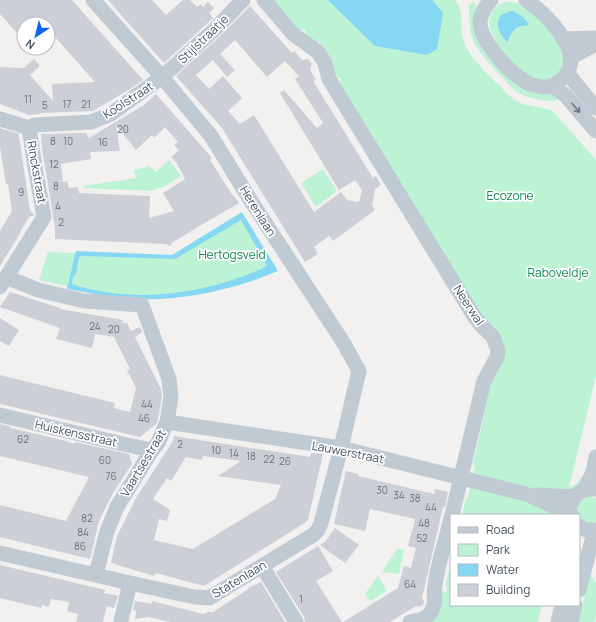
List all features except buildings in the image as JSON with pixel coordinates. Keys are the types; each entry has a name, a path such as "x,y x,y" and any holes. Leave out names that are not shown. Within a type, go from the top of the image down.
{"street":[{"name":"Herenlaan","path":"93,0 162,77 212,136 255,207 343,342 358,371 341,448"},
{"name":"Stijlstraatje","path":"162,77 214,30 243,0"},
{"name":"Neerwal","path":"264,0 293,34 318,52 325,63 329,79 389,178 474,316 493,337 498,350 495,363 484,381 462,472"},
{"path":"484,3 480,22 483,36 490,47 505,64 530,84 543,87 553,86 568,74 570,58 567,45 538,5 526,0"},
{"path":"563,39 596,38"},
{"path":"570,58 596,44"},
{"path":"568,74 596,108"},
{"name":"Koolstraat","path":"0,119 30,128 35,125 91,122 111,114 162,77"},
{"path":"553,86 566,96 596,132"},
{"name":"Rinckstraat","path":"3,282 44,217 30,128"},
{"name":"Vaartsestraat","path":"3,282 84,301 142,305 169,379 171,397 168,422 158,443 152,450 117,507 107,531 96,574"},
{"name":"Huiskensstraat","path":"0,415 152,450"},
{"name":"Lauwerstraat","path":"168,422 341,448 462,472 479,483 526,494 566,514"},
{"name":"Statenlaan","path":"0,553 195,597 209,598 313,535 318,530 341,448"},
{"path":"573,514 571,508 585,492 593,472 596,457"},
{"path":"452,514 462,472"},
{"name":"Lauwerstraat","path":"526,494 585,492"},
{"path":"410,622 419,621 425,618 435,602 434,586 450,520"},
{"name":"Lauwerstraat","path":"580,524 586,530 596,531"},
{"path":"580,586 586,560 596,531"},
{"path":"586,560 596,573"},
{"path":"262,566 296,622"},
{"path":"121,621 130,583"},
{"path":"558,622 562,606"},
{"path":"571,622 575,606"}],"green space":[{"name":"Ecozone","path":"271,0 455,0 460,9 462,31 466,48 479,64 498,84 501,85 506,93 516,101 526,105 553,111 596,160 596,376 569,488 577,483 584,474 588,475 564,514 462,514 466,498 468,498 475,466 473,465 492,379 495,378 497,367 485,320 410,204 412,200 409,194 406,194 403,184 400,183 338,85 341,81 338,75 335,85 327,53 318,41 318,47 300,36 307,32 303,29 300,31"},
{"path":"474,1 489,51 552,94 559,97 555,101 534,99 524,96 515,91 490,65 475,43 470,29 469,5"},
{"path":"504,2 513,2 522,5 539,18 555,38 561,49 563,60 561,69 553,77 542,80 528,75 505,55 499,46 490,30 489,22 494,9 499,4","holes":["504,13 518,14 528,22 514,30 507,42 499,32 498,20"]},
{"path":"169,160 181,176 163,187 151,191 84,188 83,186 136,178 134,170 149,166 156,172"},
{"path":"323,169 337,191 316,207 301,183"},
{"name":"Hertogsveld","path":"240,216 273,269 225,285 156,297 101,294 39,280 48,252 172,257"},
{"path":"590,496 596,498 596,522 589,523 580,518 578,508 579,503 583,499"},
{"path":"397,549 404,550 399,574 382,572"},
{"path":"450,565 450,606 542,606 538,622 431,622 439,588 446,593 447,587 445,586"},
{"path":"590,574 596,583 595,622 575,622 582,608"},
{"path":"378,576 387,591 370,601 365,594"}],"water":[{"path":"328,0 432,0 443,13 437,49 427,55 375,46"},
{"path":"513,11 523,17 529,24 516,28 507,42 500,33 498,23 501,15"},
{"path":"242,212 278,271 226,289 171,298 134,299 67,289 76,251 172,255","holes":["241,220 267,266 245,276 221,284 196,290 171,293 145,295 120,294 72,284 73,277 76,274 79,257 175,259"]}],"park label":[{"name":"Raboveldje","path":"558,272"}]}
